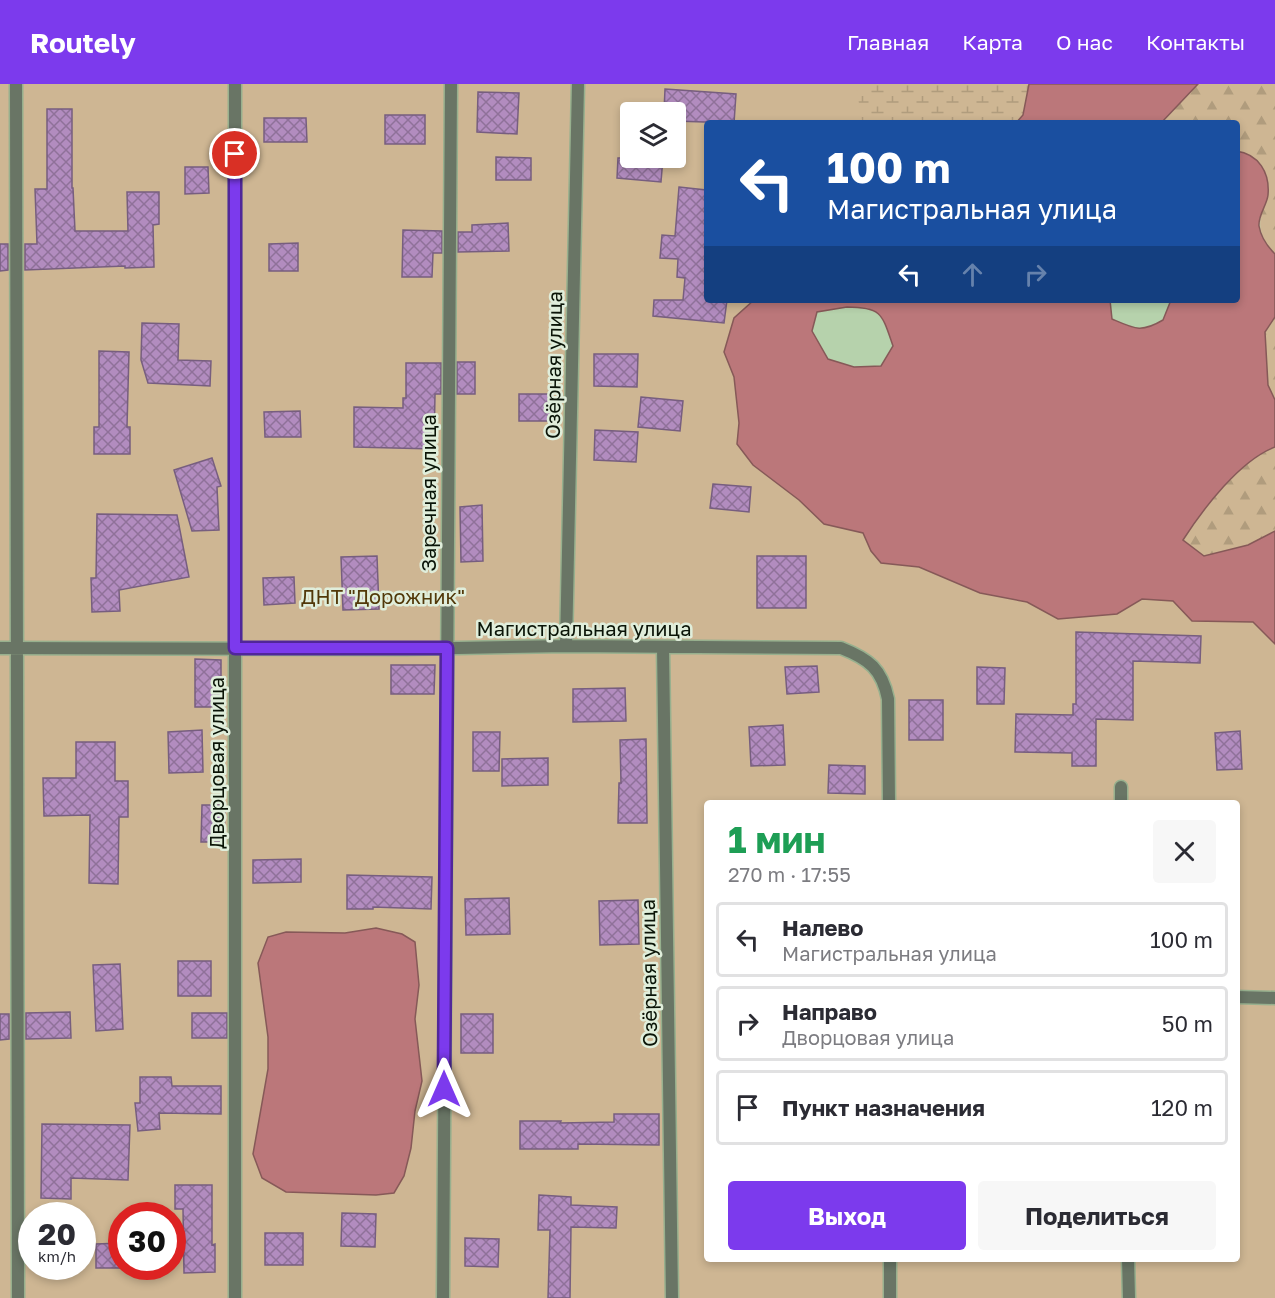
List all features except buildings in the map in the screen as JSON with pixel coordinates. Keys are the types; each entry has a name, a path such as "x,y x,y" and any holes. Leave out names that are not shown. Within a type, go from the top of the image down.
{"street":[{"path":"16,84 18,1298"},
{"name":"Дворцовая улица","path":"235,84 235,1298"},
{"name":"Заречная улица","path":"443,1298 451,84"},
{"name":"Озёрная улица","path":"566,646 579,84"},
{"name":"Магистральная улица","path":"0,648 566,646 841,648 858,655 875,668 885,682 888,699 889,800"},
{"name":"Озёрная улица","path":"663,647 672,1298"},
{"path":"1121,787 1121,800"},
{"path":"1240,997 1275,998"},
{"path":"890,1262 890,1298"},
{"path":"1128,1262 1129,1298"}],"green space":[{"name":"ДНТ \"Дорожник\"","path":"0,84 856,84 862,120 704,120 704,303 751,303 734,318 724,352 734,377 739,423 737,444 753,465 799,500 824,524 863,533 871,551 881,563 919,567 980,593 1027,602 1058,619 1117,614 1142,599 1173,601 1253,622 1275,644 1275,1298 0,1298"},
{"path":"815,84 1029,84 1023,115 1019,120 818,120"},
{"path":"1198,84 1275,84 1275,254 1264,240 1260,227 1260,220 1268,197 1240,152 1240,120 1164,120"},
{"path":"1275,317 1275,400 1268,385 1265,332"},
{"path":"1275,447 1275,532 1248,545 1204,556 1183,540 1223,487 1248,463"}],"shaded area":[{"path":"1029,84 1198,84 1164,120 1019,120 1023,115"},
{"path":"1240,152 1251,156 1257,160 1267,179 1267,199 1259,226 1265,242 1275,254 1275,317 1265,332 1268,385 1275,400 1275,447 1249,463 1223,487 1183,540 1204,556 1248,545 1275,531 1275,644 1253,622 1192,621 1173,601 1142,599 1117,614 1058,619 1027,602 980,593 919,567 881,563 871,551 863,533 824,524 799,500 753,465 737,444 739,423 734,377 724,352 734,318 751,303 1110,303 1112,319 1127,325 1143,328 1163,320 1170,303 1240,303","holes":["847,307 867,309 879,314 893,346 881,366 854,367 828,359 812,331 817,312"]},
{"path":"376,928 402,934 415,942 419,985 415,1019 422,1081 404,1176 394,1193 376,1195 286,1192 262,1178 253,1154 268,1069 268,1037 258,963 268,937 286,932 345,933"}],"route":[{"path":"235,154 235,648 447,648 444,1089"}]}
